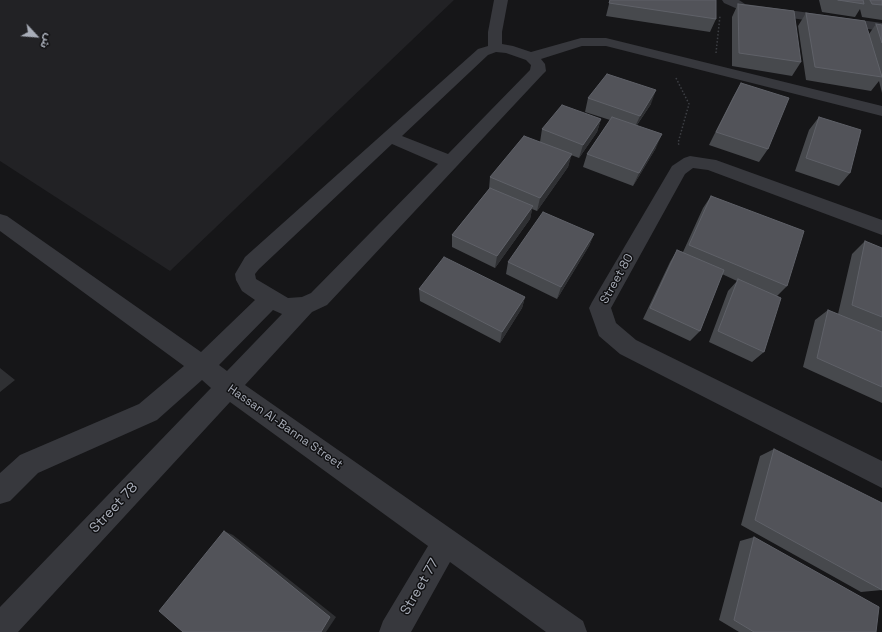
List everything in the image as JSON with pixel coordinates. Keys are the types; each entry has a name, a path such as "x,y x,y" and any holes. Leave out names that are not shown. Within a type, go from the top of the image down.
{"street":[{"path":"495,48 495,32 501,0"},
{"path":"731,2 742,7 882,27"},
{"path":"530,57 572,44 594,41 618,44 715,67 882,111"},
{"path":"495,48 508,49 530,57 538,64 538,71 319,299 304,306 288,307 249,286 245,274 248,268 483,52 495,48"},
{"path":"390,137 450,162"},
{"path":"690,162 710,164 882,228"},
{"name":"Street 80","path":"690,162 678,170 600,308 607,329 628,347 882,475"},
{"name":"Hassan Al-Banna Street","path":"0,221 202,366 228,388 572,632"},
{"path":"0,491 28,464 148,412 202,366 271,298"},
{"name":"Street 78","path":"0,628 304,306"},
{"name":"Street 77","path":"394,632 446,542"}],"path":[{"path":"715,67 720,14 731,2"},
{"path":"665,56 689,104 678,143 690,162"}],"shaded area":[{"path":"0,0 454,0 170,271 0,161"}],"building":[{"path":"610,0 716,0 716,19 609,3"},
{"path":"838,0 863,0 864,4"},
{"path":"870,0 882,0 882,5 872,4"},
{"path":"738,4 794,11 801,62 739,53"},
{"path":"806,13 865,21 882,77 815,67"},
{"path":"876,24 882,25 882,43"},
{"path":"607,74 656,90 640,116 588,98"},
{"path":"741,83 789,98 768,149 716,132"},
{"path":"562,105 601,119 583,145 542,129"},
{"path":"612,117 662,134 639,173 587,154"},
{"path":"819,117 861,130 850,173 806,158"},
{"path":"524,136 572,154 540,198 490,177"},
{"path":"490,188 533,206 497,256 452,235"},
{"path":"711,196 804,231 787,286 689,245"},
{"path":"543,212 594,234 561,287 508,262"},
{"path":"865,241 882,248 882,317 852,305"},
{"path":"677,250 724,270 700,331 650,308"},
{"path":"444,257 525,297 502,332 419,289"},
{"path":"738,279 781,298 764,352 718,331"},
{"path":"828,310 882,332 882,387 817,358"},
{"path":"774,449 882,503 882,590 755,520"},
{"path":"224,531 330,617 321,632 183,632 159,611"},
{"path":"754,537 879,607 876,632 754,632 734,620"}]}
